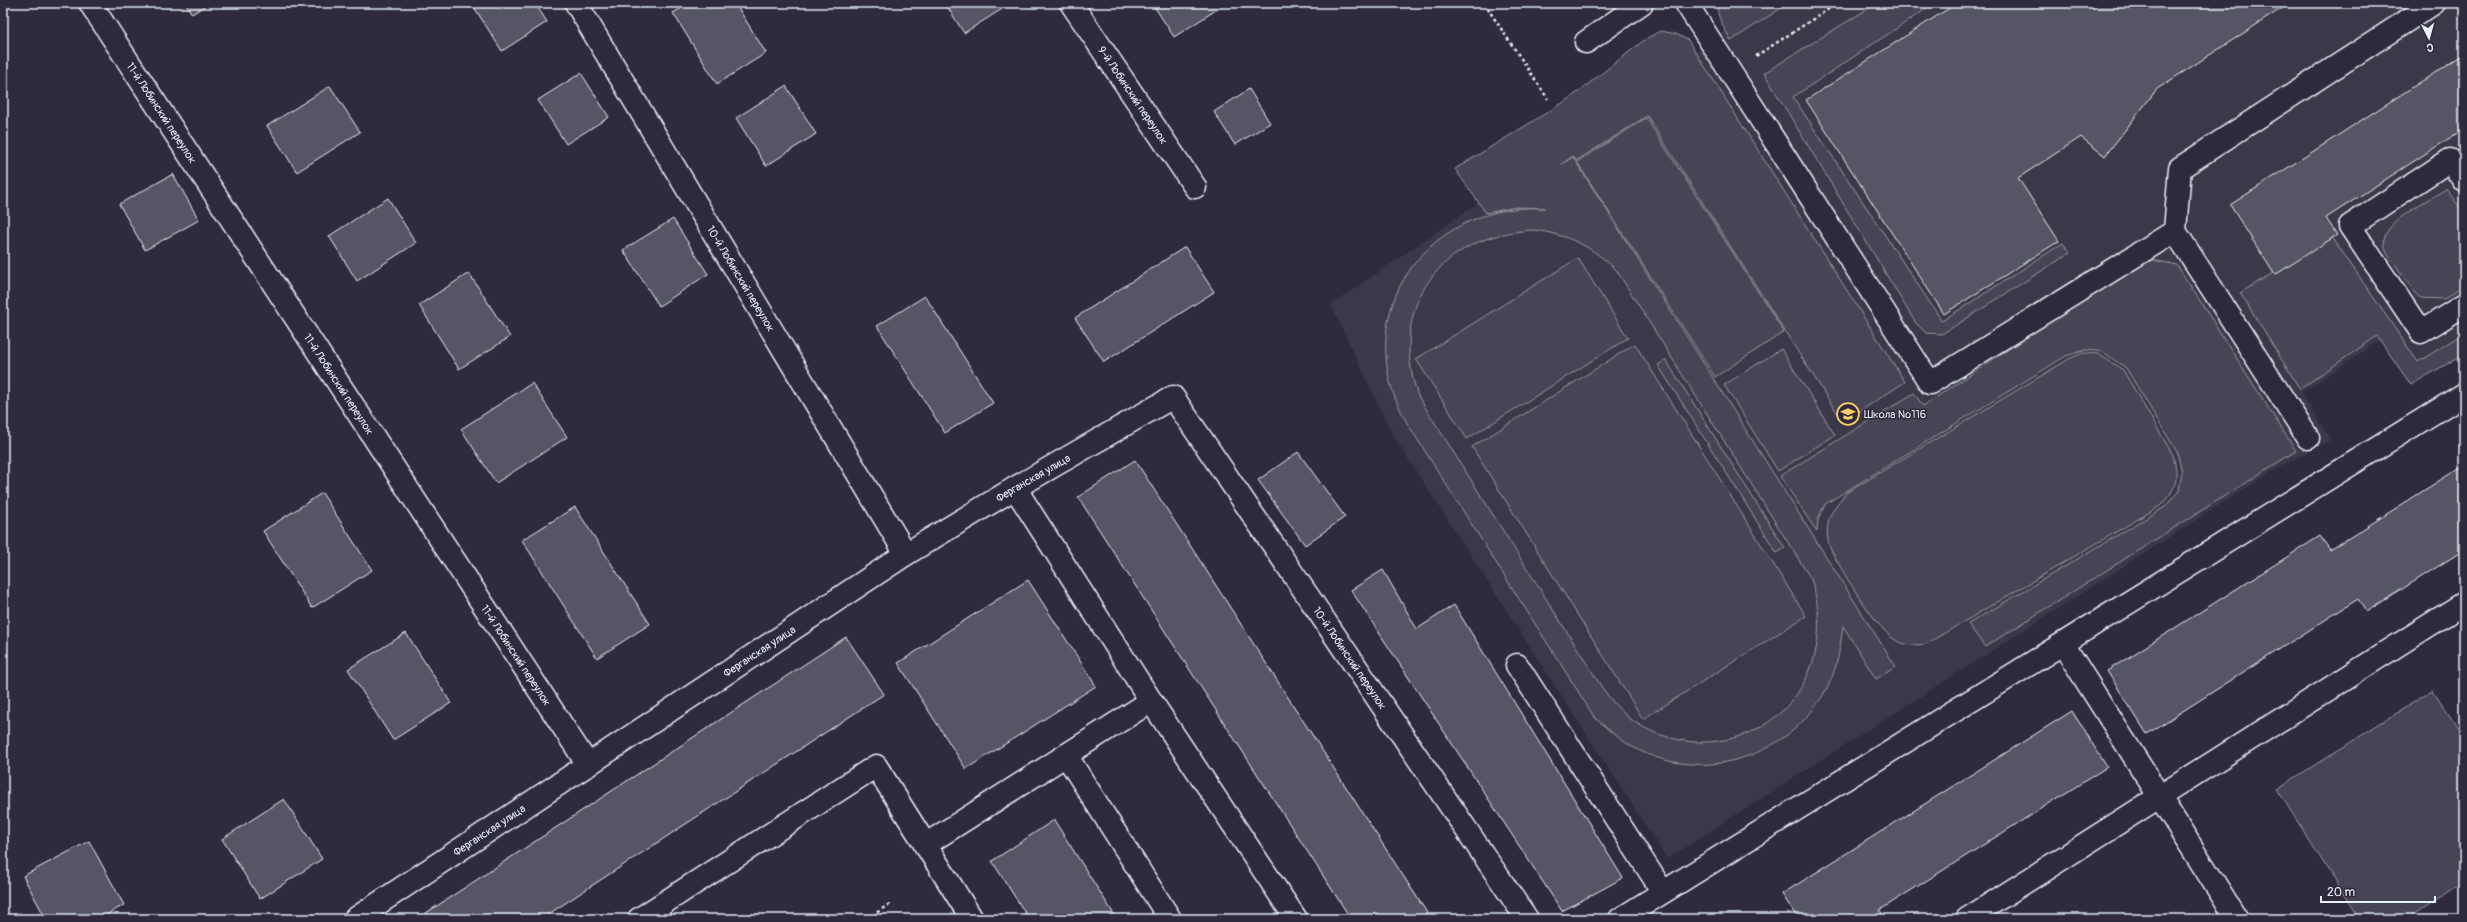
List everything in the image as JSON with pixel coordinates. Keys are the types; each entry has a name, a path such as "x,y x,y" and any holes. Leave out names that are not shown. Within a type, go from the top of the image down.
{"street":[{"name":"11-й Лобинский переулок","path":"90,3 588,766"},
{"name":"10-й Лобинский переулок","path":"576,3 906,554"},
{"name":"9-й Лобинский переулок","path":"1071,3 1195,187"},
{"path":"1586,42 1642,3"},
{"path":"1686,3 1930,383 2175,231"},
{"path":"2308,438 2175,231 2180,168 2434,3"},
{"path":"2464,181 2450,160 2350,226 2421,332 2464,305"},
{"path":"1620,919 2464,394"},
{"name":"Ферганская улица","path":"355,919 906,554 1015,488 1172,397"},
{"name":"10-й Лобинский переулок","path":"1172,397 1527,919"},
{"path":"1015,488 1151,701 1296,919"},
{"path":"1968,919 2161,798 2464,603"},
{"path":"2063,644 2237,919"},
{"path":"1517,665 1663,892"},
{"path":"925,845 1151,701"},
{"path":"1066,755 1170,919"},
{"path":"639,919 876,766 972,919"}],"path":[{"path":"1484,3 1548,99"},
{"path":"1731,72 1838,3"},
{"path":"867,919 891,903"}],"shaded area":[{"path":"1718,3 1789,3 1731,41 1719,18 1717,8"},
{"name":"Школа №116","path":"1770,3 2464,3 2464,345 2410,381 2381,340 2301,393 2331,440 2276,469 1667,859 1392,434 1331,305 1711,41"},
{"path":"1877,3 1935,3 1793,97 1942,321 2063,243 2070,253 1942,334 1926,333 1915,322 1764,73"},
{"path":"1661,31 1676,34 1688,40 1905,382 1843,422 1647,116 1576,161 1573,156 1562,164 1573,157 1896,667 1876,679 1843,626 1837,663 1829,684 1815,706 1798,726 1778,741 1756,753 1731,761 1706,764 1680,763 1647,754 1623,741 1595,718 1407,423 1396,401 1390,384 1386,342 1391,309 1404,279 1423,254 1448,233 1477,218 1510,210 1545,208 1516,207 1486,213 1455,169 1569,99 1647,38","holes":["1534,230 1569,239 1589,248 1608,262 1617,271 1811,579 1818,610 1817,640 1811,668 1798,693 1779,714 1755,730 1727,740 1686,741 1652,731 1636,723 1622,712 1603,689 1418,396 1410,363 1410,333 1416,305 1429,281 1448,261 1472,245 1501,235"]},
{"path":"1646,118 1784,332 1715,377 1577,162"},
{"path":"2446,189 2464,213 2464,286 2444,299 2421,298 2417,295 2387,253 2384,246 2385,235 2399,219 2408,212"},
{"path":"2332,237 2418,362 2464,333 2464,354 2411,385 2377,336 2300,389 2240,293"},
{"path":"1578,258 1628,338 1467,439 1416,359"},
{"path":"2153,260 2177,265 2296,451 1985,647 1968,624 2165,507 2179,491 2182,472 2177,452 2126,368 2103,352 2086,350 2066,356 1825,504 1818,519 1817,532 1780,476 1914,393 1923,406 2140,262"},
{"path":"1635,344 1806,616 1643,719 1472,447"},
{"path":"1781,349 1835,435 1778,471 1724,385"},
{"path":"2083,353 2098,354 2123,370 2173,455 2176,477 2173,489 2166,500 2160,506 1926,644 1906,644 1891,637 1862,602 1831,549 1827,527 1835,507 1846,493 2069,359"},
{"path":"1666,360 1785,548 1777,553 1658,365"},
{"path":"2433,690 2464,738 2464,881 2405,919 2359,919 2277,789"}],"building":[{"path":"185,3 209,3 192,14"},
{"path":"535,3 547,22 502,51 472,4"},
{"path":"690,3 735,3 766,53 717,84 673,13"},
{"path":"945,3 1010,3 1010,4 964,33"},
{"path":"1152,3 1227,3 1174,37"},
{"path":"1957,3 2290,3 2157,89 2105,156 2081,137 2018,178 2059,241 1944,314 1806,100"},
{"path":"2464,54 2464,140 2459,132 2326,218 2337,235 2275,275 2230,205"},
{"path":"581,73 609,117 566,144 538,100"},
{"path":"330,86 360,132 297,172 267,126"},
{"path":"786,86 816,134 766,166 736,118"},
{"path":"1249,89 1270,123 1235,145 1214,112"},
{"path":"173,174 199,220 145,250 119,204"},
{"path":"388,198 416,243 357,281 329,236"},
{"path":"673,219 708,274 659,306 623,250"},
{"path":"1185,247 1214,292 1104,362 1075,318"},
{"path":"469,273 510,337 459,369 419,305"},
{"path":"925,296 993,403 945,433 877,326"},
{"path":"532,383 567,437 496,483 461,429"},
{"path":"1298,452 1345,517 1305,545 1258,480"},
{"path":"1135,460 1431,919 1351,919 1078,497"},
{"path":"2464,465 2464,550 2366,612 2358,599 2147,734 2107,671 2320,536 2330,550"},
{"path":"322,493 372,570 312,608 263,531"},
{"path":"575,507 650,624 597,658 522,540"},
{"path":"1383,570 1417,629 1454,605 1623,878 1562,911 1351,590"},
{"path":"1028,580 1096,686 966,769 898,663"},
{"path":"406,633 451,703 393,740 348,669"},
{"path":"846,637 884,694 541,919 417,919"},
{"path":"2072,711 2107,767 1880,910 1885,919 1798,919 1782,894"},
{"path":"284,799 322,859 260,899 222,839"},
{"path":"1054,820 1117,919 1029,919 992,861"},
{"path":"89,841 124,905 99,919 46,919 23,876"}],"place":[{"name":"Школа №116","path":"1848,414"}]}
